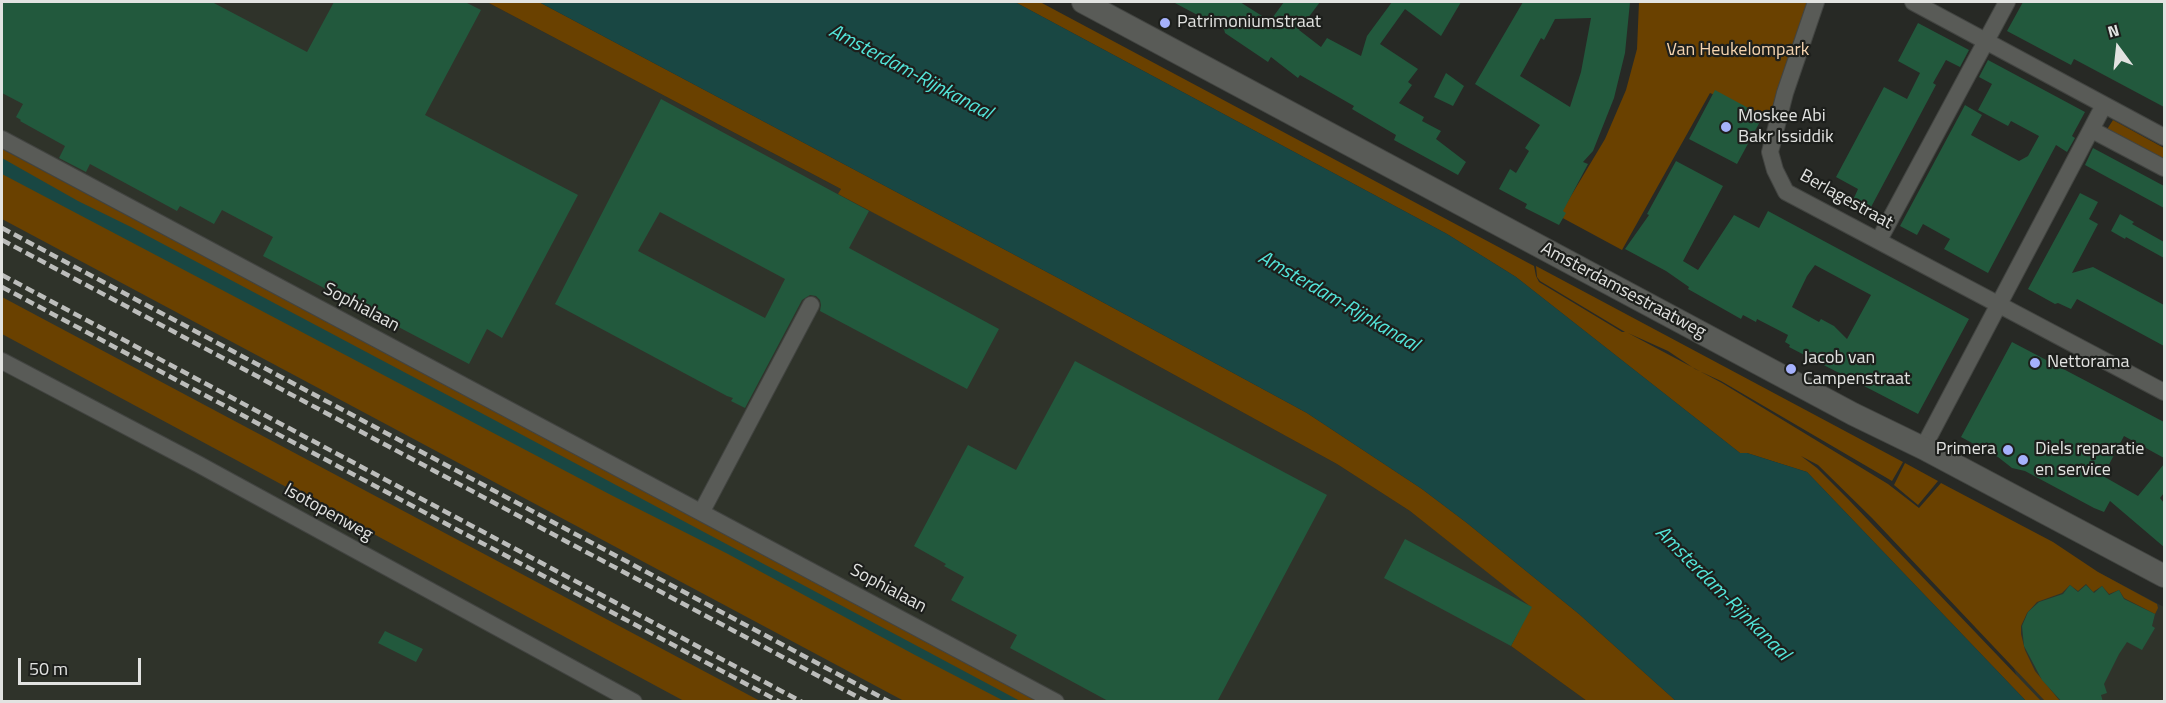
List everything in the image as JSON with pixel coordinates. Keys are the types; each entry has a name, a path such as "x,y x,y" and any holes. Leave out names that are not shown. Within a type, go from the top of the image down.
{"main road":[{"name":"Amsterdamsestraatweg","path":"1083,2 1843,409 1923,448 2164,576"}],"street":[{"name":"Berlagestraat","path":"1815,2 1785,93 1770,152 1774,170 1786,192 2164,392"},
{"path":"1913,2 2164,137"},
{"path":"1879,240 2007,2"},
{"path":"1923,448 2104,105"},
{"path":"2092,130 2164,168"},
{"name":"Sophialaan","path":"2,139 1056,702"},
{"path":"702,511 811,305"},
{"name":"Isotopenweg","path":"2,361 198,464 634,702"}],"shaded area":[{"path":"2,2 487,2 841,189 839,194 1337,464 1410,511 1532,607 1511,646 1587,701 2,701"},
{"path":"2098,572 2164,607 2164,701 2025,701 2004,639 2021,593"}],"green space":[{"path":"487,2 539,2 1307,413 1422,489 1467,523 1579,614 1676,701 1587,701 1511,646 1531,607 1410,511 1337,464 1047,305 838,194 841,189"},
{"path":"1015,2 1040,2 1534,266 1536,276 1539,282 1622,332 1625,332 1540,281 1537,277 1536,266 1903,462 1892,481 1700,371 1888,484 1919,508 1941,483 2053,542 2098,572 2157,604 2155,614 2124,598 2119,590 2109,594 2102,586 2093,592 2086,584 2078,591 2070,585 2062,593 2037,602 2027,613 2021,626 2021,634 2025,650 2035,671 2060,701 2045,701 1872,518 1818,465 1801,456 1817,468 1848,499 2041,701 2026,701 1807,472 1747,453 1740,453 1516,277 1447,234","holes":["1628,333 1668,351 1692,367"]},
{"name":"Van Heukelompark","path":"1639,2 1808,2 1769,117 1710,93 1622,250 1559,216 1605,139 1626,90 1637,49"},
{"path":"2113,120 2164,148 2164,162 2106,131"},
{"path":"2,149 1038,701 904,701 2,219"},
{"path":"2,297 760,701 684,701 2,334"},
{"path":"1905,463 1938,481 1918,505 1894,485"}],"water":[{"name":"Amsterdam-Rijnkanaal","path":"539,2 1015,2 1447,234 1516,277 1740,453 1747,453 1807,472 2026,701 1676,701 1579,614 1467,523 1422,489 1307,413"},
{"path":"2,158 78,201 131,227 1020,701 1004,701 915,655 728,554 611,495 2,174"}],"building":[{"path":"2,2 212,2 307,52 334,2 465,2 481,10 425,115 578,195 502,338 487,329 469,364 263,256 273,237 222,210 214,224 180,206 177,211 90,164 86,172 59,158 65,146 20,121 16,117 23,104 2,93"},
{"path":"1173,2 1240,2 1270,21 1284,2 1320,2 1299,30 1321,47 1327,38 1361,56 1367,36 1392,2 1461,2 1441,36 1405,9 1380,44 1418,69 1408,82 1412,85 1399,103 1424,117 1422,121 1441,131 1436,139 1466,162 1458,175 1394,140 1396,135 1352,109 1354,106 1300,75 1298,78 1271,57 1268,62 1225,33 1224,29"},
{"path":"1523,2 1630,2 1625,53 1614,98 1593,151 1583,162 1588,164 1563,211 1566,213 1559,225 1525,208 1527,204 1499,189 1510,169 1516,173 1529,151 1525,148 1540,125 1475,84","holes":["1591,18 1581,72 1570,107 1520,76 1541,38 1544,40 1555,19"]},
{"path":"2023,2 2164,2 2164,107 2074,59 2071,65 2007,31"},
{"path":"1918,23 1969,50 1960,67 1946,60 1933,83 1936,85 1870,209 1853,200 1858,189 1836,177 1884,87 1907,99 1920,73 1898,61"},
{"path":"1988,60 2085,112 2072,136 2075,138 2067,152 2056,145 1988,273 1944,249 1950,239 1923,224 1917,235 1900,226 1965,105 1982,115 1971,135 2019,161 2028,156 2039,136 2011,121 2008,126 1978,110 1992,84 1979,77"},
{"path":"1446,73 1464,86 1453,106 1434,97"},
{"name":"Moskee Abi Bakr Issiddik","path":"1715,90 1763,116 1737,164 1689,139"},
{"path":"661,99 869,211 849,248 999,329 967,389 820,311 820,300 810,295 802,300 745,408 731,401 733,398 555,304","holes":["660,212 785,279 765,318 638,251"]},
{"path":"2093,148 2164,186 2164,208 2085,165"},
{"path":"1676,161 1723,186 1683,261 1698,270 1734,215 1759,228 1768,211 1969,319 1918,414 1789,347 1790,345 1785,342 1788,335 1757,319 1756,322 1743,315 1741,319 1688,289 1689,287 1666,271 1625,249 1649,215 1647,214","holes":["1815,265 1871,295 1847,339 1834,326 1821,319 1819,322 1792,307"]},
{"path":"2080,193 2098,202 2089,219 2098,224 2072,273 2093,267 2164,305 2164,346 2077,299 2071,309 2058,303 2055,304 2028,289"},
{"path":"2120,214 2134,222 2132,224 2164,242 2164,258 2111,231"},
{"path":"2012,342 2164,422 2164,458 2124,436 2103,476 2138,496 2164,464 2164,493 2160,498 2164,503 2164,547 2110,501 2104,512 2094,508 2025,471 2012,468 1998,457 1961,437"},
{"path":"1075,361 1327,495 1217,702 1110,702 1010,648 1017,635 951,600 964,577 914,546 968,445 1016,470"},
{"path":"1405,539 1532,607 1511,646 1384,578"},
{"path":"2070,585 2078,592 2086,585 2094,593 2102,586 2109,595 2119,590 2124,599 2155,614 2152,626 2155,628 2142,650 2127,642 2119,654 2104,684 2107,693 2101,695 2103,702 2062,702 2042,680 2024,646 2022,626 2028,612 2039,602 2063,594"},
{"path":"385,631 423,649 416,662 378,643"}],"railway":[{"path":"2,228 890,702"},
{"path":"2,240 867,702"},
{"path":"2,275 802,702"},
{"path":"2,287 780,702"}],"place":[{"name":"Patrimoniumstraat","path":"1165,23"},
{"name":"Moskee Abi Bakr Issiddik","path":"1726,127"},
{"name":"Nettorama","path":"2035,363"},
{"name":"Jacob van Campenstraat","path":"1791,369"},
{"name":"Primera","path":"2008,450"},
{"name":"Diels reparatie en service","path":"2023,460"}]}
